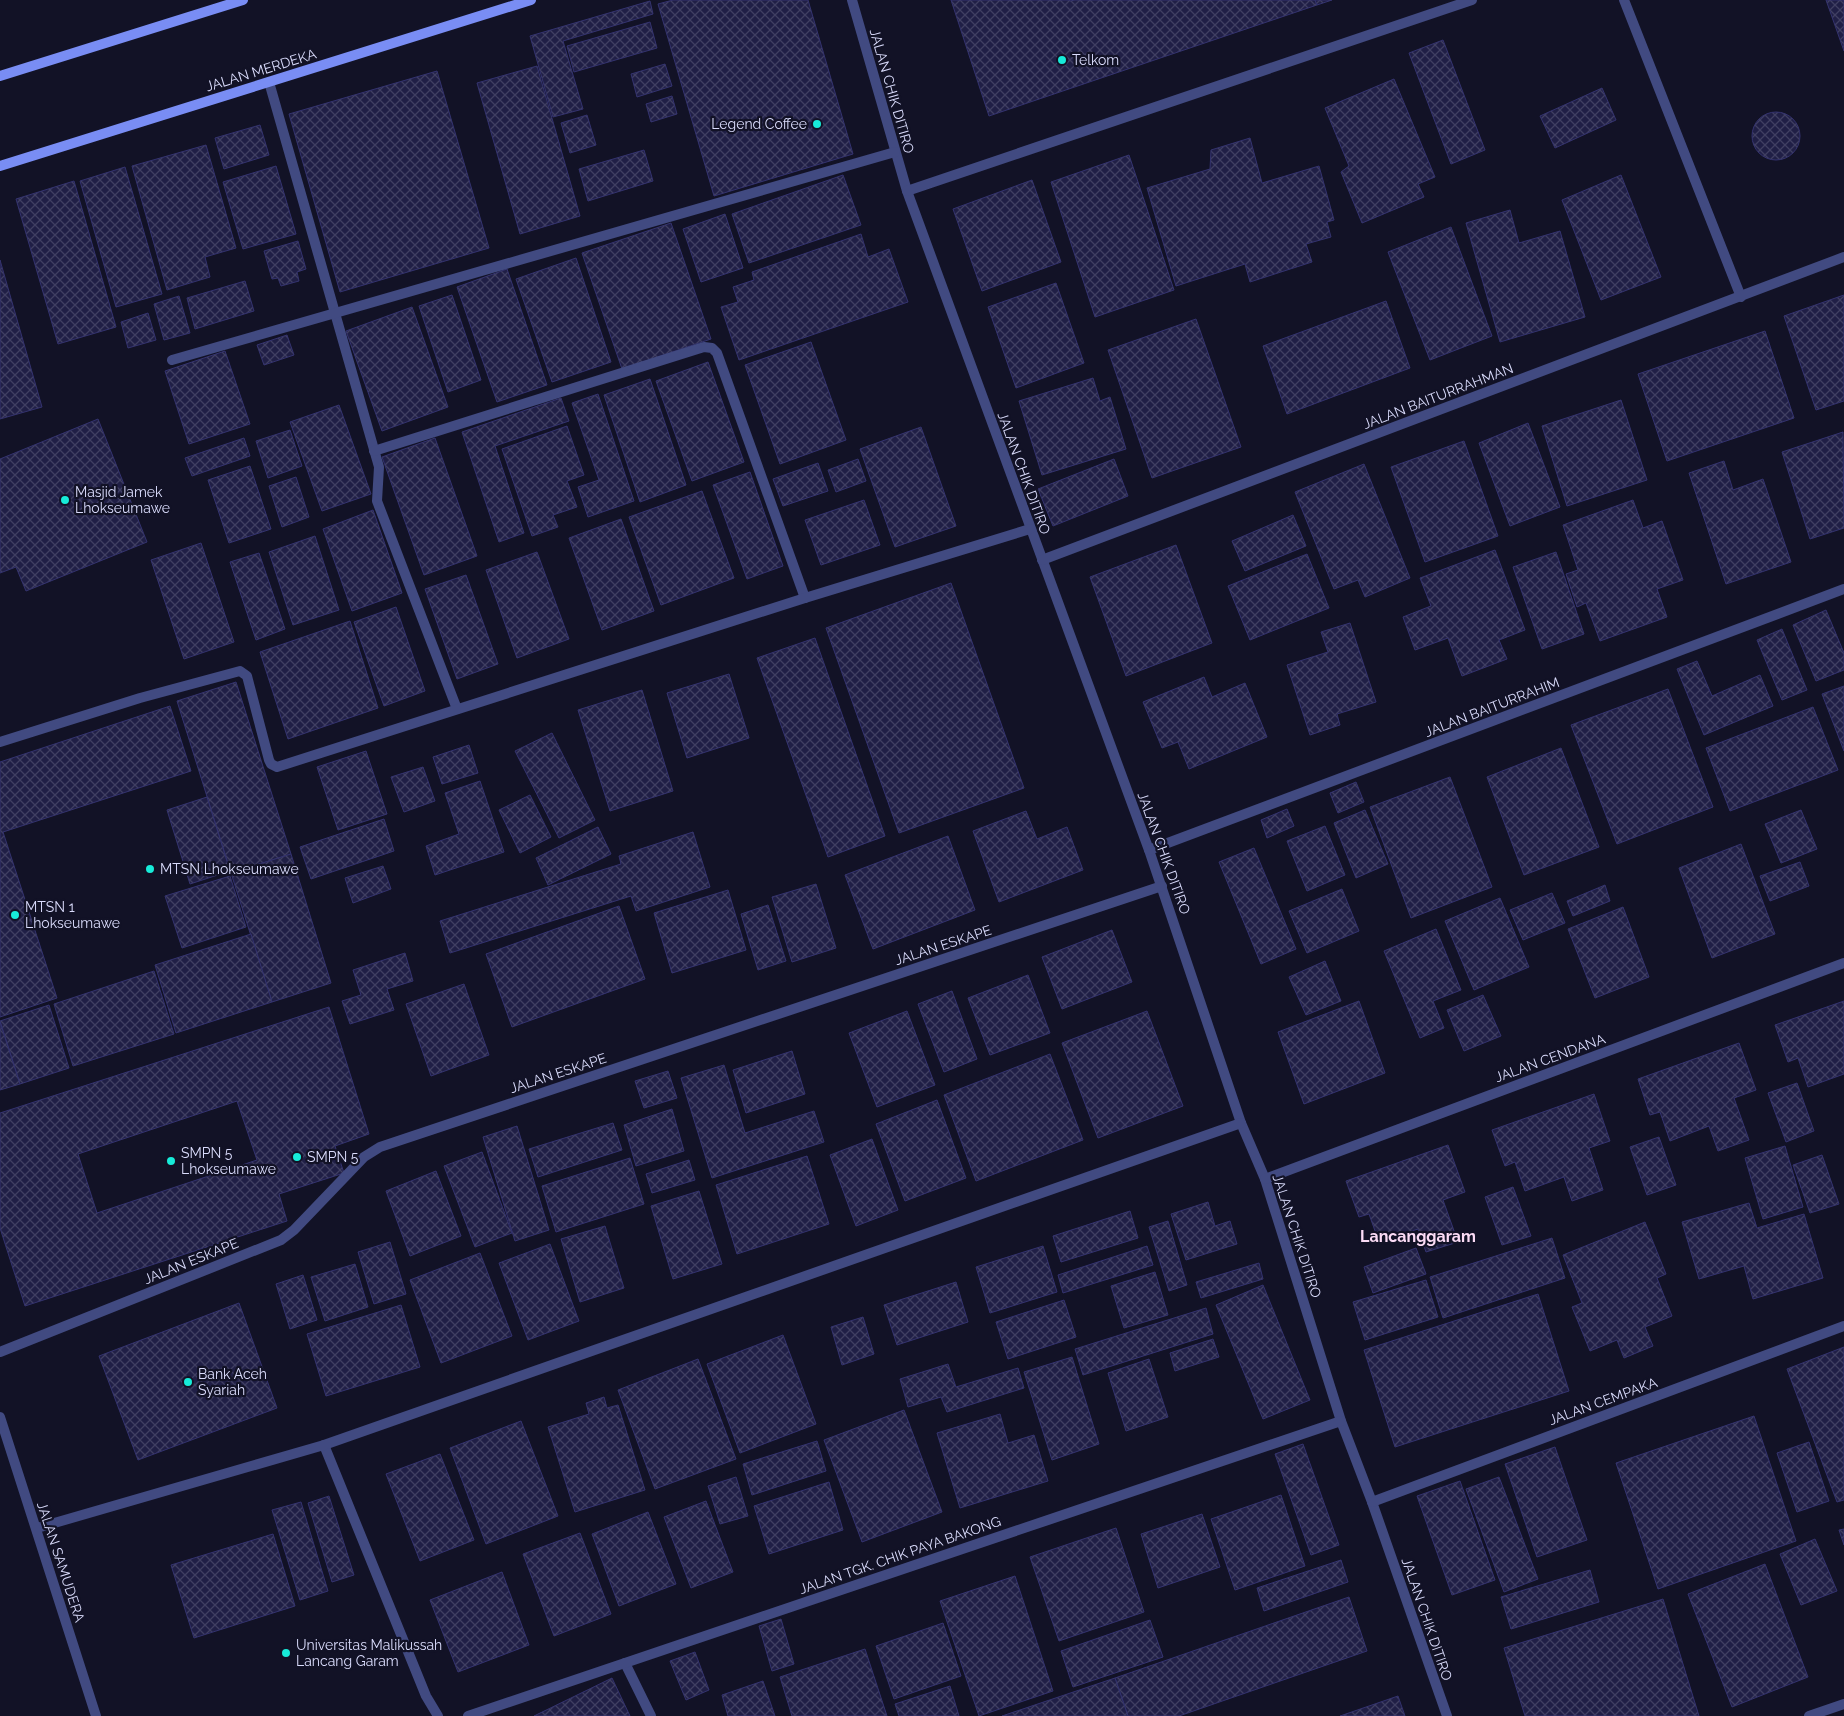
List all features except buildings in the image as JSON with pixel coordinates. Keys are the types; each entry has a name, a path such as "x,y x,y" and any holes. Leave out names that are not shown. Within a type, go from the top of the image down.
{"main road":[{"path":"0,76 243,0"},
{"name":"JALAN MERDEKA","path":"0,166 531,0"}],"street":[{"name":"JALAN CHIK DITIRO","path":"852,0 907,191 1162,886 1241,1123 1265,1179 1341,1421 1372,1502 1447,1716"},
{"path":"907,191 1472,0"},
{"path":"1624,0 1741,297"},
{"path":"269,82 380,467 377,501 457,709"},
{"path":"172,360 895,152"},
{"name":"JALAN BAITURRAHMAN","path":"1042,560 1844,257"},
{"path":"374,451 704,347 712,348 720,362 805,598"},
{"path":"0,742 140,698 240,671 247,676 269,760 271,764 277,767 805,598 1030,529"},
{"name":"JALAN BAITURRAHIM","path":"1149,850 1844,589"},
{"name":"JALAN ESKAPE","path":"0,1352 281,1240 294,1230 364,1157 380,1147 1162,886"},
{"name":"JALAN CENDANA","path":"1265,1179 1844,963"},
{"path":"36,1528 324,1445 1241,1123"},
{"name":"JALAN CEMPAKA","path":"1372,1502 1844,1326"},
{"name":"JALAN SAMUDERA","path":"0,1416 96,1716"},
{"name":"JALAN TGK. CHIK PAYA BAKONG","path":"468,1716 1341,1421"},
{"path":"324,1445 426,1696 438,1716"},
{"path":"625,1663 651,1716"},
{"path":"1809,1716 1844,1704"}],"place":[{"name":"Telkom","path":"1062,60"},
{"name":"Legend Coffee","path":"817,124"},
{"name":"Masjid Jamek Lhokseumawe","path":"65,500"},
{"name":"MTSN Lhokseumawe","path":"150,869"},
{"name":"MTSN 1 Lhokseumawe","path":"15,915"},
{"name":"SMPN 5","path":"297,1157"},
{"name":"SMPN 5 Lhokseumawe","path":"171,1161"},
{"name":"Bank Aceh Syariah","path":"188,1382"},
{"name":"Universitas Malikussah Lancang Garam","path":"286,1653"}],"district":[{"name":"Lancanggaram","path":"1418,1236"}]}
